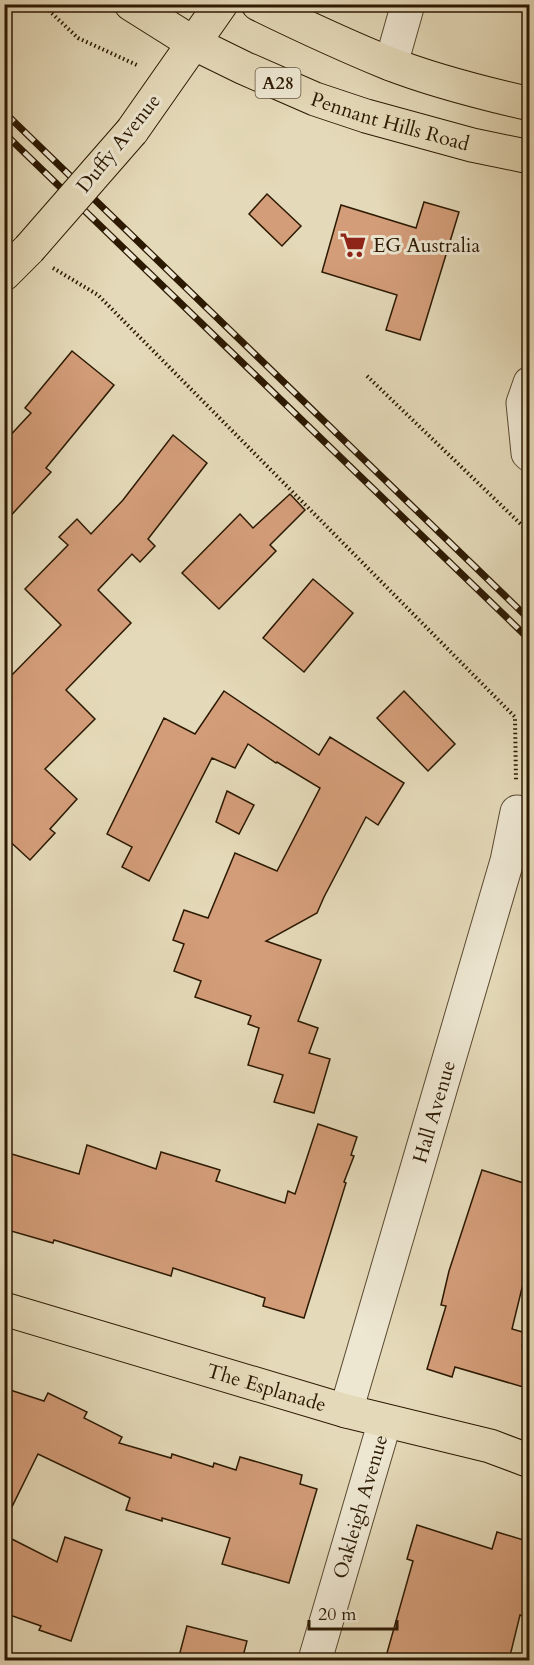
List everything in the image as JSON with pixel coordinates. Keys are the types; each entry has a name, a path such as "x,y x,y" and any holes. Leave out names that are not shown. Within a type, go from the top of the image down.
{"main road":[{"name":"Pennant Hills Road","path":"131,4 194,43 315,99 366,117 472,145 530,157"},
{"name":"Duffy Avenue","path":"20,258 132,131 221,4"},
{"path":"258,4 315,32 391,64 472,90 530,104"},
{"name":"The Esplanade","path":"4,1310 346,1411 490,1446 530,1461"}],"street":[{"path":"391,64 408,4"},
{"path":"530,383 523,403 530,455"},
{"name":"Hall Avenue","path":"346,1411 507,861 517,812"},
{"name":"Oakleigh Avenue","path":"315,1660 385,1421"}],"path":[{"path":"42,4 78,38 136,64 167,81"},
{"path":"20,258 98,295 515,717 517,812"},
{"path":"367,376 530,533"}],"building":[{"path":"267,194 301,226 282,246 249,214"},
{"path":"424,202 459,212 420,340 386,330 397,295 322,272 341,205 416,228"},
{"path":"72,351 114,385 46,468 51,472 4,523 4,442 31,413 25,408"},
{"path":"173,435 207,463 148,539 155,546 140,562 132,554 98,590 131,623 66,690 95,719 45,769 77,799 50,829 55,833 30,860 4,836 4,683 61,625 25,589 68,545 59,537 77,519 91,534 123,500"},
{"path":"290,494 305,510 270,545 276,551 219,609 182,573 240,514 253,528"},
{"path":"313,579 353,613 304,672 263,638"},
{"path":"224,691 319,755 330,737 404,783 378,825 366,817 317,913 266,941 321,960 298,1021 318,1028 309,1053 330,1059 314,1113 274,1102 283,1075 248,1065 259,1028 248,1024 251,1016 195,997 201,981 174,971 184,944 173,940 184,910 208,918 235,853 277,871 320,788 248,744 235,768 212,758 149,881 122,867 132,847 107,834 164,718 195,734"},
{"path":"404,691 455,744 428,771 377,718"},
{"path":"227,791 254,805 239,834 216,822"},
{"path":"318,1124 357,1137 351,1155 354,1156 344,1182 346,1183 304,1318 263,1306 265,1298 173,1268 171,1276 54,1240 53,1243 4,1229 5,1152 79,1174 87,1145 156,1169 161,1152 220,1170 216,1181 285,1203 288,1191 295,1194"},
{"path":"482,1170 530,1185 530,1255 512,1329 526,1333 522,1346 530,1349 530,1389 455,1367 452,1377 427,1369 446,1306 441,1305 449,1271"},
{"path":"4,1388 44,1401 48,1393 87,1412 84,1418 122,1437 119,1443 171,1458 172,1454 213,1467 214,1463 236,1470 240,1457 302,1475 300,1484 317,1489 289,1583 222,1564 230,1538 126,1510 130,1498 38,1454 4,1523"},
{"path":"417,1525 492,1549 497,1532 530,1542 530,1618 520,1615 509,1660 385,1660 413,1561 407,1559"},
{"path":"4,1535 57,1562 65,1537 102,1550 71,1641 39,1630 41,1626 4,1613"},
{"path":"187,1626 247,1641 242,1660 178,1660"}],"railway":[{"path":"4,112 530,620"},
{"path":"4,133 530,640"}],"place":[{"name":"EG Australia","path":"353,245"}]}
